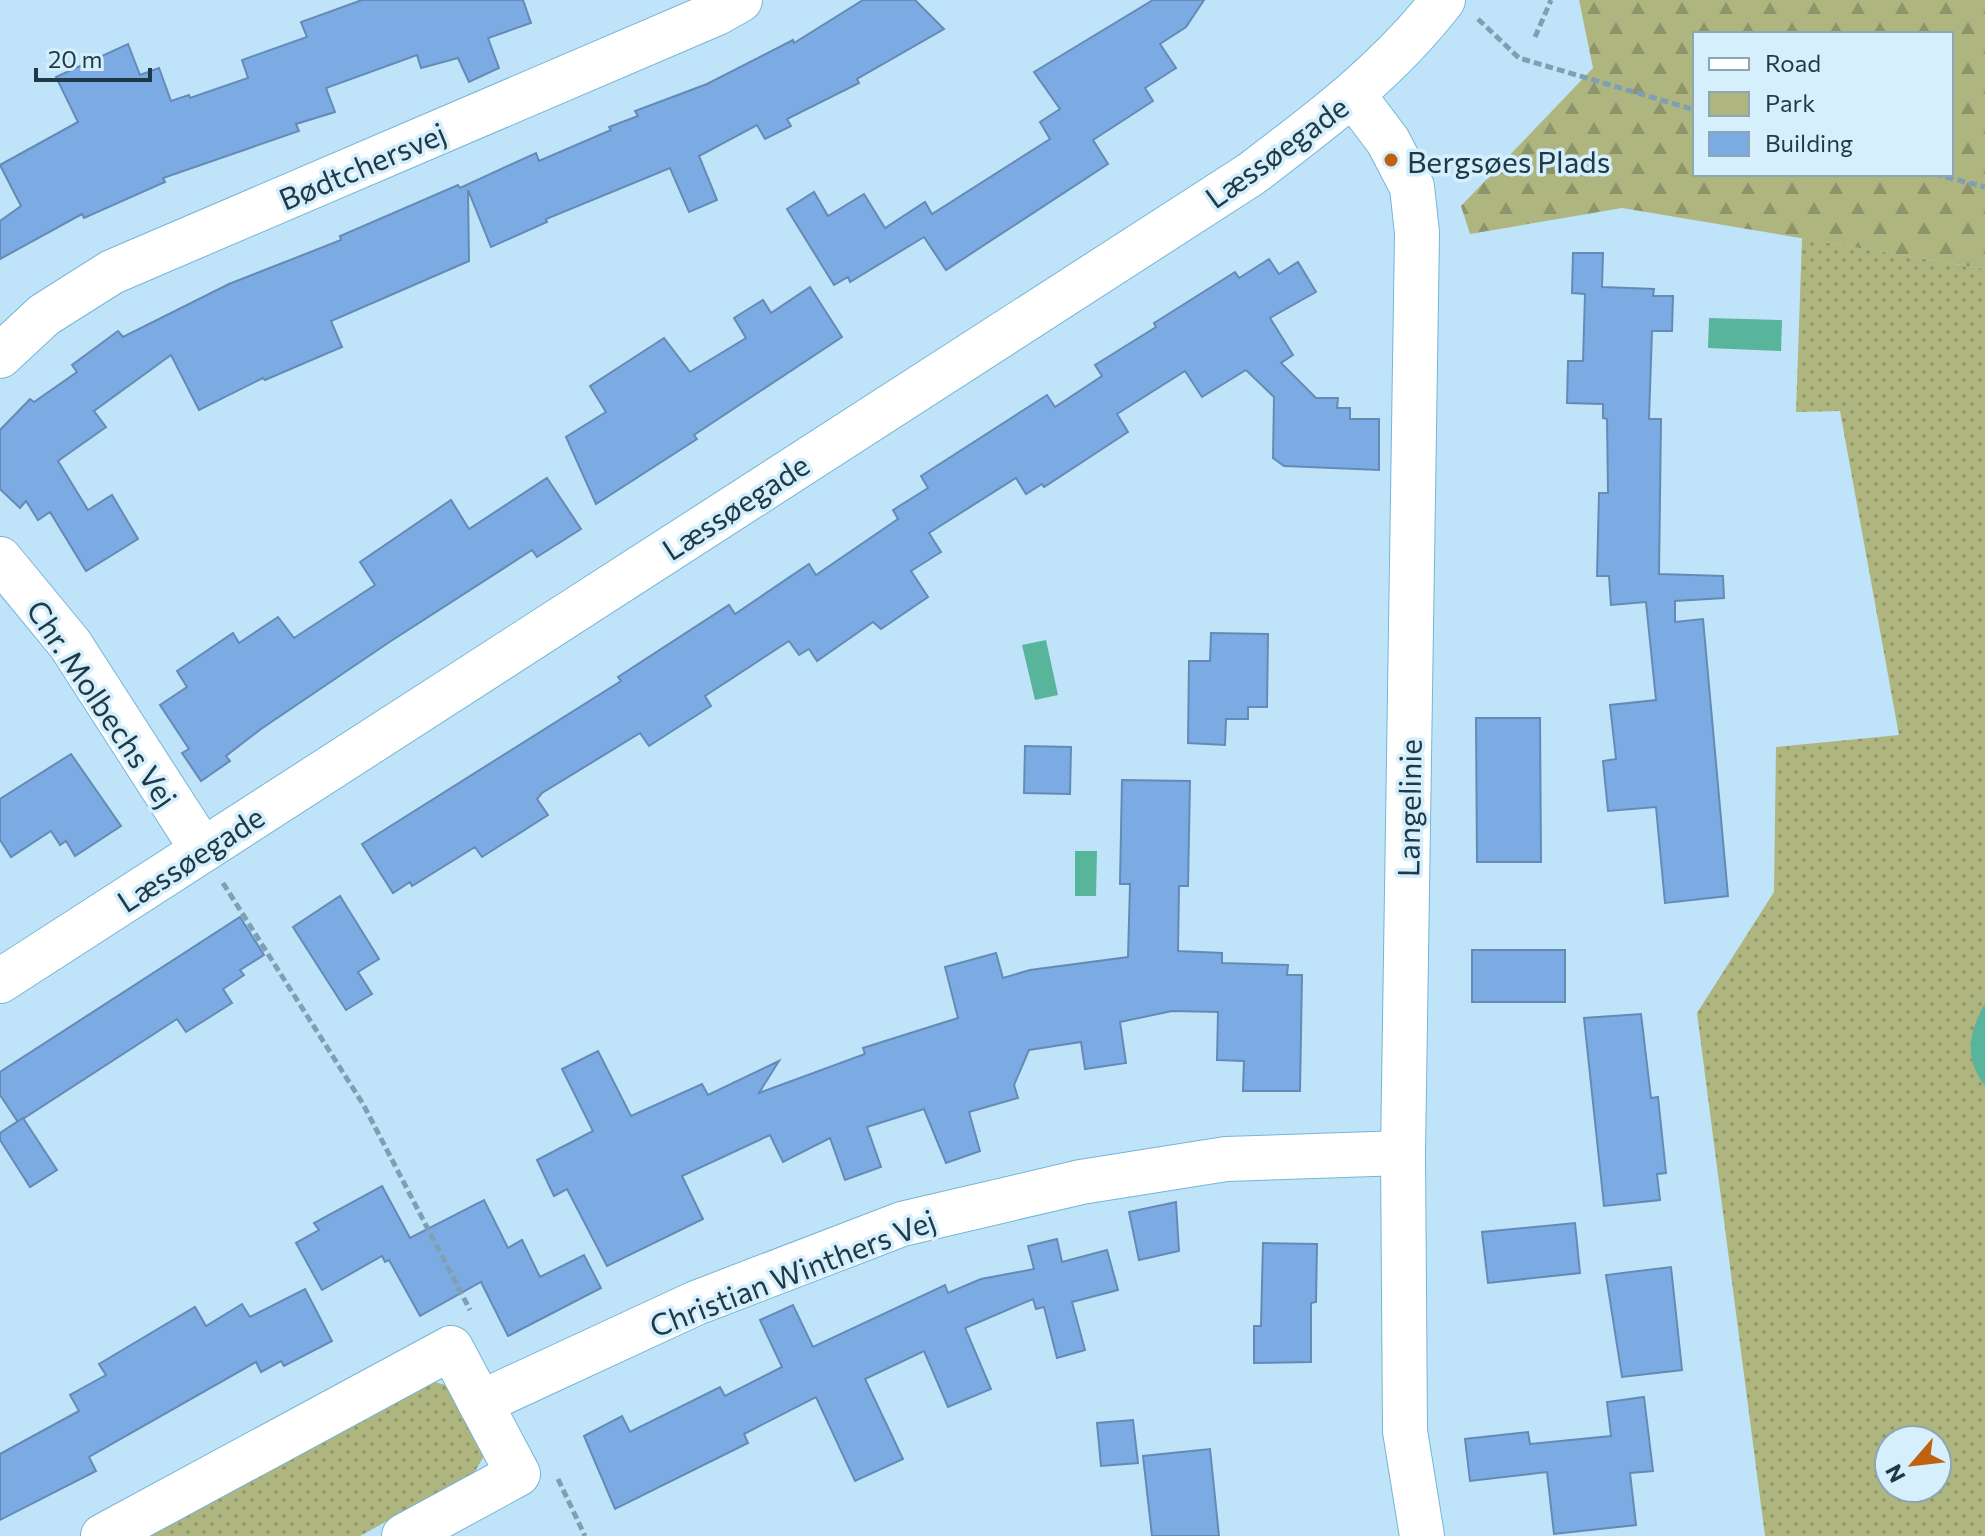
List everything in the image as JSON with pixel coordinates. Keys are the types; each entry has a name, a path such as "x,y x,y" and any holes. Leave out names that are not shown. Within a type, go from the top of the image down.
{"street":[{"name":"Bødtchersvej","path":"0,356 44,315 112,272 717,13 740,0"},
{"name":"Læssøegade","path":"0,981 1251,174 1354,96 1457,5"},
{"name":"Langelinie","path":"1354,96 1388,141 1412,187 1417,233 1403,1153 1405,1431 1422,1536"},
{"name":"Chr. Molbechs Vej","path":"0,559 70,644 202,849"},
{"name":"Christian Winthers Vej","path":"480,1403 696,1303 902,1224 1081,1182 1226,1159 1403,1153"},
{"path":"103,1536 451,1348 518,1474 404,1536"}],"path":[{"path":"1535,37 1551,0"},
{"path":"1457,5 1519,58 1693,109"},
{"path":"1942,176 1985,187"},
{"path":"202,849 363,1104 476,1321 451,1348"},
{"path":"518,1474 556,1476 585,1536"}],"green space":[{"path":"1579,0 1985,0 1985,269 1622,208 1470,234 1461,206 1593,68"},
{"path":"1802,238 1985,269 1985,1536 1765,1536 1697,1013 1774,892 1776,747 1899,735 1840,411 1796,412"},
{"path":"428,1380 449,1386 484,1456 474,1473 360,1536 141,1536"}],"shaded area":[{"path":"1709,318 1782,320 1781,351 1708,348"},
{"path":"1046,640 1058,695 1035,700 1022,645"},
{"path":"1075,851 1097,851 1096,896 1075,896"},
{"path":"1985,1003 1985,1086 1973,1065 1971,1045 1975,1025"}],"building":[{"path":"362,0 523,0 531,23 488,38 499,68 469,82 458,58 421,68 417,55 326,88 335,112 296,124 299,131 163,178 165,182 84,218 82,214 0,259 0,221 21,206 0,165 78,122 56,77 128,44 140,75 159,68 171,101 189,95 190,98 248,78 242,60 307,37 301,22"},
{"path":"863,0 915,0 944,29 857,79 859,83 787,119 791,126 765,139 757,125 699,156 717,200 689,212 670,168 546,219 547,222 491,247 468,190 469,261 331,321 342,347 265,380 263,378 199,410 171,355 94,411 106,427 58,461 88,510 112,495 138,539 86,571 50,512 38,520 26,501 20,508 0,489 0,430 30,399 34,402 77,372 72,365 118,331 123,337 229,284 341,240 340,236 458,185 460,188 536,153 539,161 611,130 609,127 638,116 635,111 707,84 793,40 794,43"},
{"path":"1153,0 1204,0 1186,27 1160,44 1176,68 1145,88 1153,101 1093,140 1108,164 946,270 924,237 850,282 848,277 834,285 787,209 814,192 828,216 864,194 885,228 925,202 932,214 1050,139 1040,122 1060,109 1034,72"},
{"path":"1573,253 1603,253 1602,287 1654,289 1653,296 1673,296 1672,331 1652,331 1649,419 1661,419 1659,574 1723,576 1724,598 1675,601 1675,622 1703,619 1728,896 1665,903 1656,807 1608,811 1603,761 1616,759 1610,705 1656,700 1646,602 1611,605 1609,576 1597,576 1599,493 1608,493 1607,419 1603,418 1603,404 1567,403 1568,361 1583,361 1585,294 1572,293"},
{"path":"1269,259 1279,274 1298,262 1316,292 1270,318 1293,355 1281,363 1316,398 1338,398 1337,408 1350,408 1350,419 1379,419 1379,470 1284,466 1273,458 1274,397 1246,370 1202,397 1185,371 1117,414 1128,432 1044,487 1042,484 1026,494 1016,478 929,533 941,552 911,571 928,597 881,629 873,622 817,661 809,649 799,655 789,641 705,696 711,706 649,746 640,733 542,793 537,799 548,815 482,857 475,847 412,886 410,882 393,893 362,844 621,681 618,677 729,605 735,614 809,564 816,575 898,519 893,510 928,488 921,476 1047,395 1055,407 1102,376 1095,365 1156,327 1154,323 1235,272 1239,278"},
{"path":"810,287 842,337 694,435 697,439 596,504 566,437 606,412 590,386 664,338 690,372 746,338 734,318 763,300 771,313"},
{"path":"547,478 581,529 537,557 532,550 391,641 261,729 226,756 230,761 201,781 182,753 189,749 160,705 187,687 177,671 233,633 239,643 278,617 294,638 375,585 360,562 451,500 469,529"},
{"path":"1211,633 1268,634 1267,707 1248,707 1248,719 1226,719 1225,745 1188,743 1189,661 1210,661"},
{"path":"1476,718 1540,718 1541,862 1477,862"},
{"path":"1025,746 1071,747 1070,794 1024,793"},
{"path":"71,754 121,826 75,856 66,841 60,845 51,831 11,857 0,840 0,799"},
{"path":"1122,780 1190,781 1188,886 1179,886 1178,951 1222,953 1222,963 1288,965 1287,975 1302,975 1300,1091 1243,1091 1244,1061 1217,1060 1218,1012 1172,1011 1120,1022 1126,1063 1085,1069 1081,1042 1029,1050 1014,1085 1018,1098 969,1112 980,1151 946,1163 924,1109 867,1127 881,1167 845,1180 830,1138 783,1162 770,1135 682,1176 703,1219 607,1266 567,1189 554,1196 537,1160 593,1131 562,1069 598,1051 631,1116 702,1084 708,1095 779,1061 759,1093 865,1054 863,1048 958,1018 945,967 996,953 1003,978 1030,970 1128,957 1130,884 1120,884"},
{"path":"340,896 379,959 358,972 372,994 346,1010 293,927"},
{"path":"240,917 264,955 240,970 244,975 223,989 232,1003 186,1032 177,1019 18,1122 0,1095 0,1072"},
{"path":"1472,950 1565,950 1565,1002 1472,1002"},
{"path":"1641,1014 1651,1098 1658,1097 1666,1173 1657,1174 1660,1200 1604,1206 1584,1018"},
{"path":"23,1118 57,1170 30,1187 0,1140 0,1133"},
{"path":"382,1186 410,1238 484,1200 508,1248 522,1240 540,1277 584,1255 601,1288 508,1336 481,1282 420,1316 389,1260 385,1262 382,1256 322,1290 296,1243 319,1230 314,1223"},
{"path":"1176,1202 1179,1251 1139,1260 1129,1212"},
{"path":"1575,1223 1580,1273 1488,1283 1482,1232"},
{"path":"1057,1239 1062,1262 1107,1250 1118,1290 1072,1302 1085,1350 1057,1358 1044,1307 1036,1309 1033,1299 965,1328 991,1389 948,1407 924,1351 865,1379 903,1459 855,1481 816,1397 744,1434 748,1443 615,1509 584,1436 622,1416 630,1432 720,1387 725,1396 782,1367 760,1320 793,1305 813,1347 945,1285 948,1293 981,1279 1034,1269 1028,1246"},
{"path":"1263,1243 1317,1244 1316,1302 1311,1303 1311,1362 1254,1363 1254,1326 1261,1326"},
{"path":"1671,1267 1682,1370 1622,1377 1606,1275"},
{"path":"305,1289 332,1341 284,1366 281,1361 261,1372 256,1362 89,1457 96,1471 0,1520 0,1454 79,1411 70,1395 106,1375 99,1364 195,1307 206,1326 242,1304 250,1317"},
{"path":"1644,1397 1653,1471 1630,1473 1636,1525 1554,1534 1547,1472 1470,1481 1465,1439 1528,1432 1530,1444 1611,1436 1607,1402"},
{"path":"1133,1420 1138,1463 1101,1466 1097,1423"},
{"path":"1210,1449 1219,1536 1152,1536 1143,1456"}],"place":[{"name":"Bergsøes Plads","path":"1391,160"}]}
